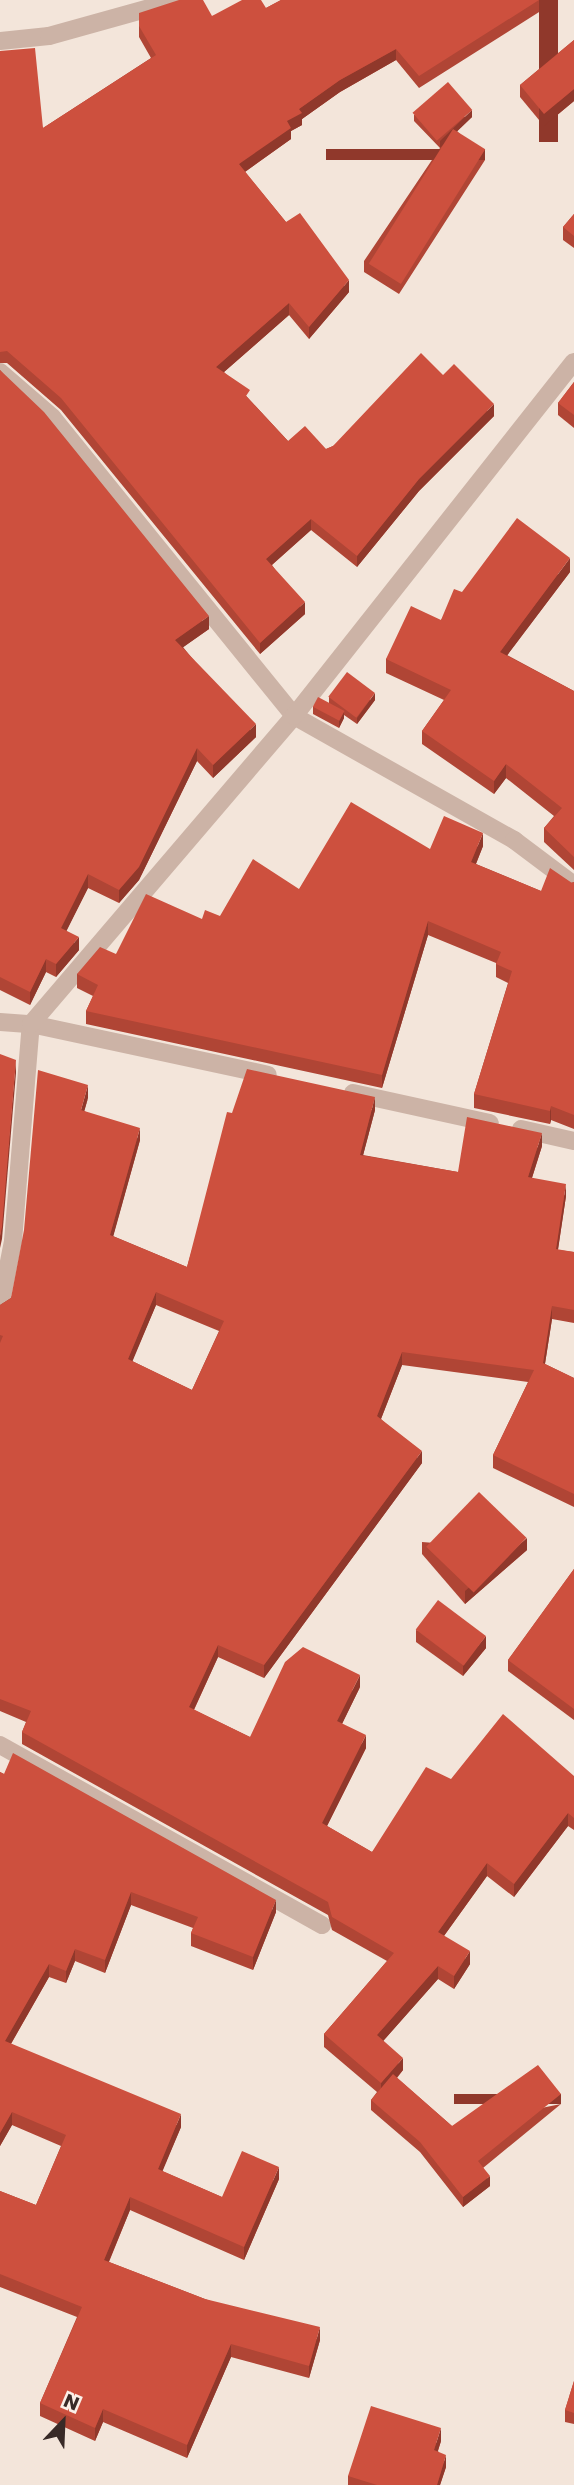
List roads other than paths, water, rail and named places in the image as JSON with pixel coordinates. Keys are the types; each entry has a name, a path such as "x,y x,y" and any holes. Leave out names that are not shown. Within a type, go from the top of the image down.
{"street":[{"path":"0,41 49,36 178,0"},
{"path":"0,1308 13,1241 31,1024 294,716 574,362"},
{"path":"0,372 52,417 294,716 514,840 574,885"},
{"path":"0,1022 31,1024 289,1080"},
{"path":"330,1088 574,1141"},
{"path":"0,1745 322,1925"}]}
